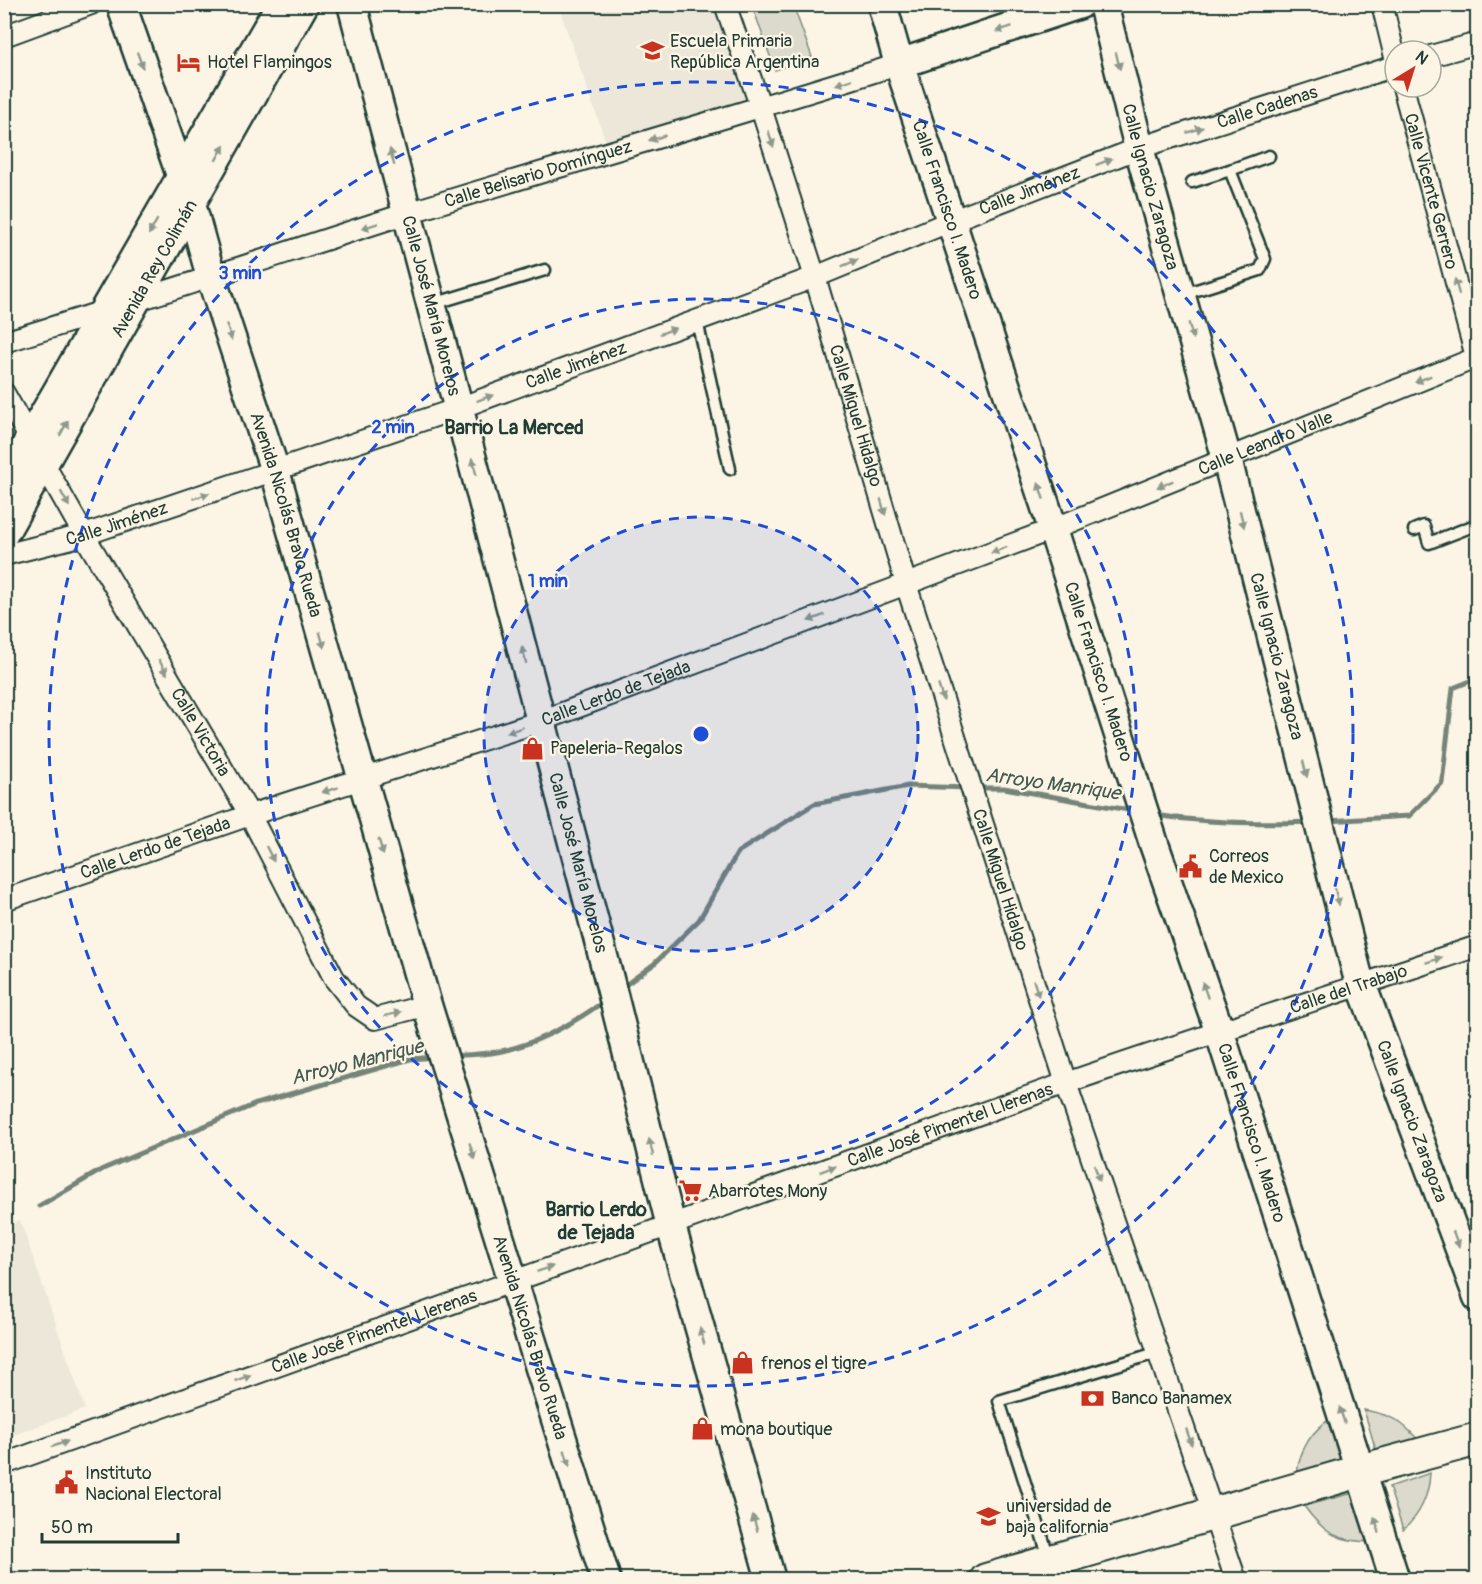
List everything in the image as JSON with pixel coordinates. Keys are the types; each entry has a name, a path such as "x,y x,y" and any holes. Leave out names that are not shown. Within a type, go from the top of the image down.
{"main road":[{"path":"986,1580 1478,1438"}],"street":[{"path":"4,36 91,4"},
{"name":"Avenida Nicolás Bravo Rueda","path":"121,4 191,204 211,277 275,471 431,1018 606,1580"},
{"name":"Avenida Rey Colimán","path":"4,533 38,451 104,312 281,4"},
{"name":"Avenida Rey Colimán","path":"4,484 38,451 136,300 304,4"},
{"name":"Calle José María Morelos","path":"352,4 608,975 671,1226 771,1580"},
{"name":"Calle Miguel Hidalgo","path":"725,4 815,277 906,584 1066,1083 1215,1513 1236,1580"},
{"name":"Calle Francisco I. Madero","path":"882,4 899,64 1053,529 1154,844 1219,1030 1395,1580"},
{"path":"899,64 1080,4"},
{"name":"Calle Ignacio Zaragoza","path":"1103,4 1180,295 1227,459 1360,986 1478,1297"},
{"path":"1382,4 1391,39"},
{"path":"1443,53 1478,43"},
{"name":"Calle Belisario Domínguez","path":"4,342 408,214 899,64"},
{"name":"Calle Cadenas","path":"1140,148 1383,70"},
{"name":"Calle Vicente Gerrero","path":"1406,99 1477,360"},
{"name":"Calle Jiménez","path":"4,555 84,535 459,408 815,277 951,221 1140,148"},
{"name":"Calle Leandro Valle","path":"1053,529 1477,360"},
{"name":"Calle Victoria","path":"4,393 84,535 250,815 334,978 356,1006 375,1018 431,1018"},
{"name":"Calle Lerdo de Tejada","path":"4,900 250,815 541,721 1053,529"},
{"name":"Calle del Trabajo","path":"1219,1030 1478,946"},
{"name":"Calle José Pimentel Llerenas","path":"4,1464 1219,1030"}],"lane":[{"path":"1192,182 1269,156"},
{"path":"1180,295 1260,270 1265,259 1230,170"},
{"path":"432,304 545,270"},
{"path":"697,321 730,469"},
{"path":"1414,530 1424,526 1429,543 1478,525"},
{"path":"1050,1561 999,1401 1159,1352"}],"shaded area":[{"name":"Escuela Primaria República Argentina","path":"558,5 713,5 745,98 607,145"},
{"path":"752,5 793,5 812,57 775,70"},
{"path":"20,1220 85,1409 5,1438 5,1227"},
{"path":"1364,1410 1396,1420 1421,1443 1377,1454"},
{"path":"1333,1417 1346,1459 1297,1473 1308,1440"},
{"path":"1430,1473 1428,1490 1422,1504 1414,1518 1403,1530 1389,1487"},
{"path":"1357,1492 1374,1542 1351,1540 1333,1534 1318,1523 1304,1506"}],"waterway":[{"name":"Arroyo Manrique","path":"1328,821 1409,816 1442,783 1453,688 1478,678"},
{"name":"Arroyo Manrique","path":"620,989 654,964 699,920 738,852 814,804 908,786 968,788"},
{"name":"Arroyo Manrique","path":"977,788 1004,788 1134,811"},
{"name":"Arroyo Manrique","path":"1155,815 1232,822 1310,822"},
{"name":"Arroyo Manrique","path":"451,1056 499,1052 532,1042 558,1030 606,1000"},
{"name":"Arroyo Manrique","path":"39,1206 103,1169 256,1104 410,1059 436,1057"}],"place":[{"name":"Escuela Primaria República Argentina","path":"652,51"},
{"name":"Hotel Flamingos","path":"189,62"},
{"name":"Papeleria-Regalos","path":"532,748"},
{"name":"Correos de Mexico","path":"1191,866"},
{"name":"Abarrotes Mony","path":"690,1191"},
{"name":"frenos el tigre","path":"743,1363"},
{"name":"Banco Banamex","path":"1093,1398"},
{"name":"mona boutique","path":"702,1429"},
{"name":"Instituto Nacional Electoral","path":"67,1483"},
{"name":"universidad de baja california","path":"988,1516"}],"district":[{"name":"Barrio La Merced","path":"514,427"},
{"name":"Barrio Lerdo de Tejada","path":"596,1220"}]}
